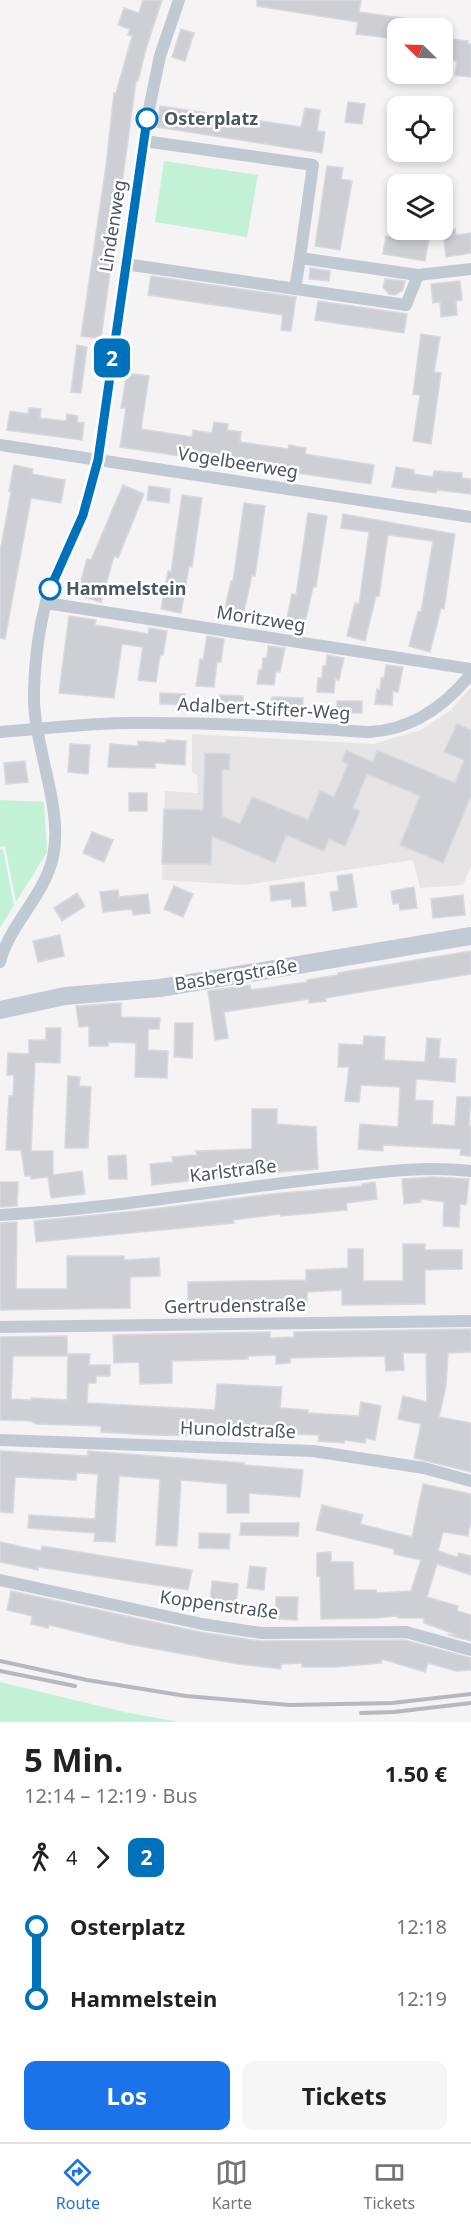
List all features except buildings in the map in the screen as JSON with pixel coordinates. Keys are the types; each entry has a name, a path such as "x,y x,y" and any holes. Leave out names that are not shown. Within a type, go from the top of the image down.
{"main road":[{"name":"Basbergstraße","path":"0,1010 65,996 160,988 471,936"}],"street":[{"name":"Lindenweg","path":"98,460 144,141 160,56 179,0"},
{"path":"144,141 313,165 295,289"},
{"path":"300,258 418,275 471,269"},
{"path":"125,264 406,305 418,275"},
{"name":"Vogelbeerweg","path":"0,446 471,517"},
{"path":"0,962 2,953 17,925 38,895 48,875 54,855 51,795 36,730 35,658 46,603 59,566 83,515 98,460"},
{"name":"Moritzweg","path":"46,603 471,669"},
{"name":"Adalbert-Stifter-Weg","path":"0,732 91,724 189,723 369,732 390,731 418,720 436,709 460,688 471,674"},
{"name":"Karlstraße","path":"0,1215 59,1211 254,1186 409,1170 433,1168 471,1171"},
{"name":"Gertrudenstraße","path":"0,1327 471,1322"},
{"name":"Hunoldstraße","path":"0,1440 313,1451 424,1468 471,1481"},
{"name":"Koppenstraße","path":"0,1580 202,1624 261,1633 406,1632 471,1650"}],"shaded area":[{"path":"471,687 471,866 463,885 420,888 413,860 244,885 162,880 165,791 198,793 197,775 192,772 192,734 373,744 421,730 451,710"}],"green space":[{"path":"164,161 258,175 247,237 155,222"},
{"path":"0,800 44,802 47,852 16,902 5,846 0,847"},
{"path":"3,849 14,905 0,928 0,850"},
{"path":"0,1682 124,1712 179,1722 0,1722"}],"railway":[{"path":"0,1661 87,1680 186,1696 290,1705 392,1703 471,1694"},
{"path":"0,1671 75,1686"},
{"path":"361,1713 394,1712 471,1703"}],"bus line":[{"name":"2","path":"50,589 83,515 98,460 147,119"}],"place":[{"name":"Osterplatz","path":"147,119"},
{"name":"Hammelstein","path":"50,589"}]}
